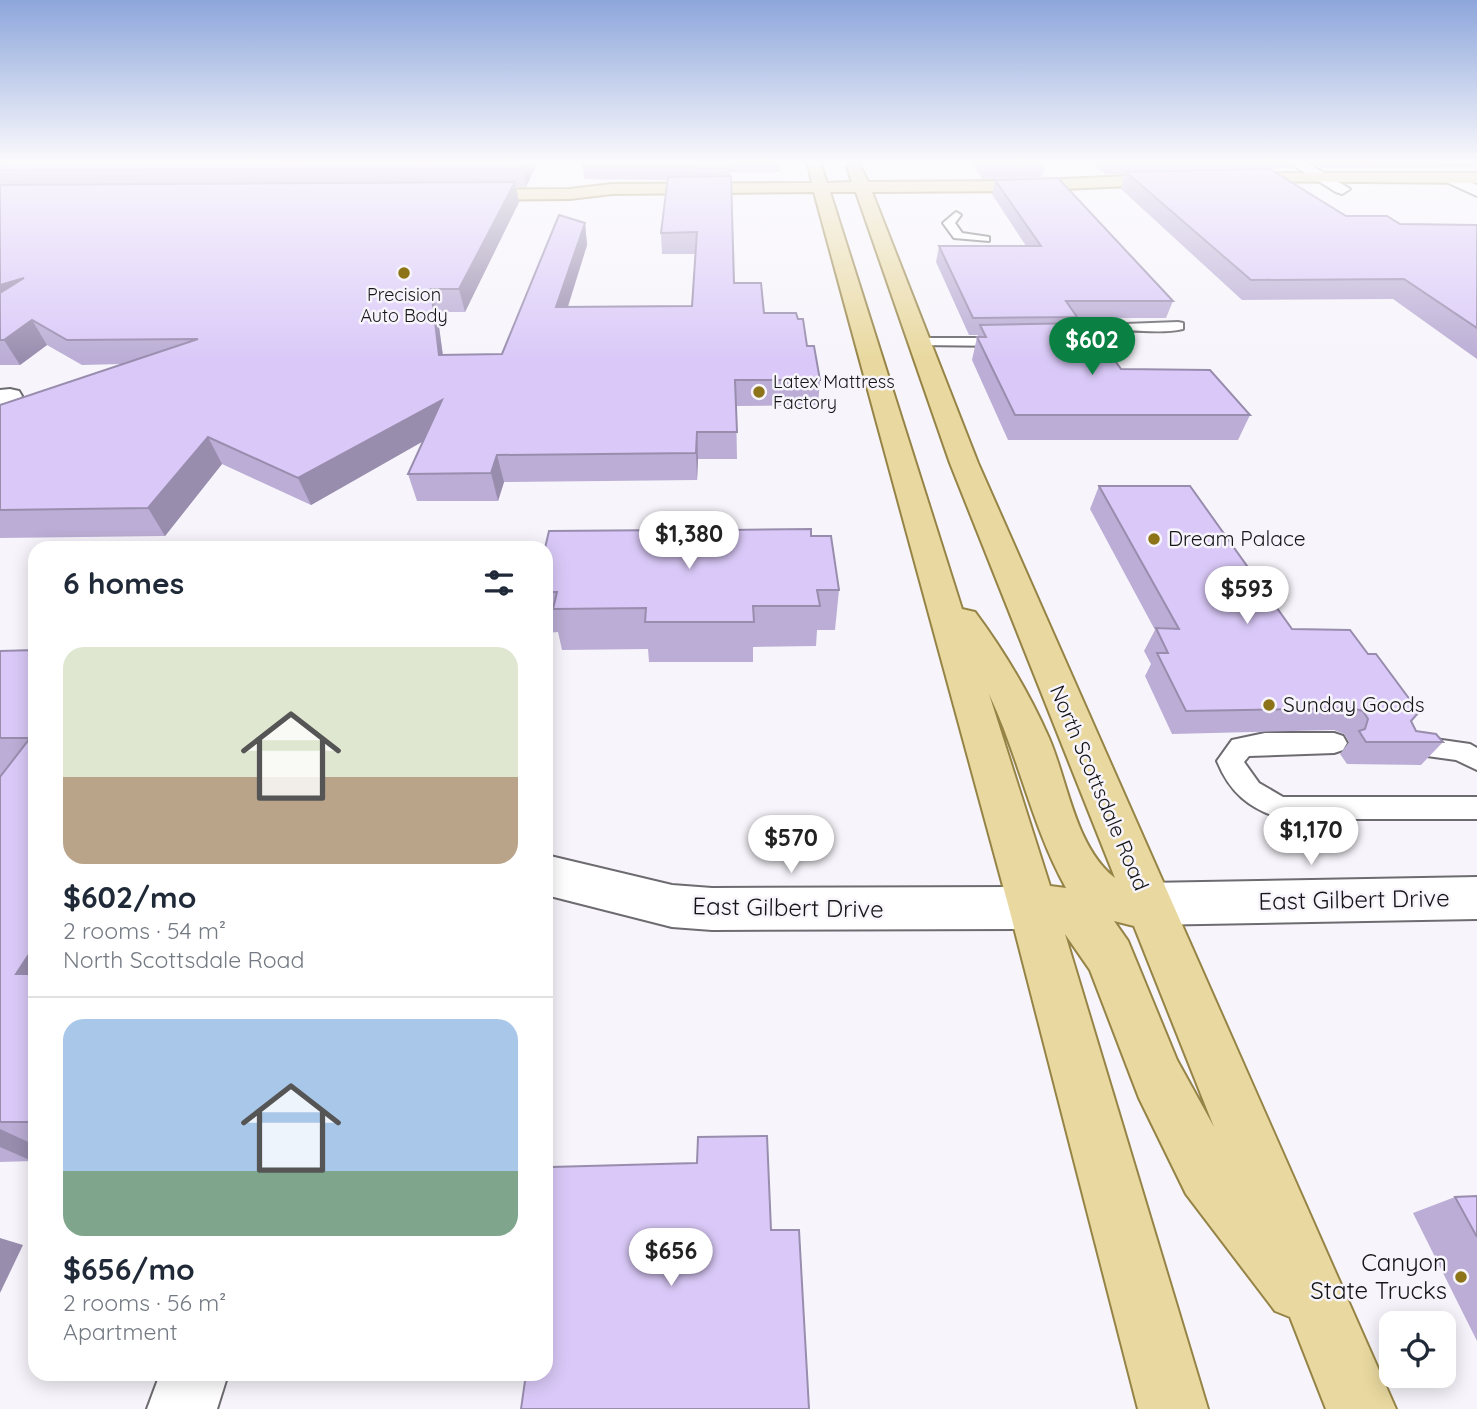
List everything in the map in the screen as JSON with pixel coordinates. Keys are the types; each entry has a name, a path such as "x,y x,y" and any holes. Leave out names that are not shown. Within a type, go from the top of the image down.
{"main road":[{"path":"832,228 1033,908 1173,1409"},
{"name":"North Scottsdale Road","path":"877,228 964,463 1361,1409"},
{"path":"936,585 976,638 1029,739 1077,869 1093,888 1112,900 1136,906 1147,904"},
{"path":"1033,908 1057,906 1076,914 1089,926 1110,958 1158,1079 1207,1173 1329,1328"}],"street":[{"name":"East Gilbert Drive","path":"553,877 672,906 712,909 1033,908"},
{"name":"East Gilbert Drive","path":"1147,904 1477,898"},
{"path":"182,1409 192,1381"}],"lane":[{"path":"952,228 958,236 985,239"},
{"path":"1053,342 1082,340 1099,329 1178,326"},
{"path":"921,342 1026,342"},
{"path":"1334,743 1241,747 1230,761 1237,779 1257,799 1282,808 1477,808"},
{"path":"1406,745 1461,751 1477,760"}],"building":[{"path":"0,228 491,228 459,289 431,289 439,355 502,354 554,228 583,228 556,307 692,306 697,232 661,233 662,228 732,228 734,283 761,283 764,313 796,313 798,319 803,319 807,346 814,346 820,380 735,380 737,432 697,432 696,453 497,455 491,473 408,474 442,400 298,478 208,437 148,508 0,510 0,405 198,339 67,340 32,320 4,340 0,340 0,293 24,278 0,285"},
{"path":"1028,228 1105,228 1173,301 1066,301 1077,317 973,318 939,246 1041,246"},
{"path":"1191,228 1477,228 1477,328 1404,279 1251,280"},
{"path":"1088,323 1121,369 1210,370 1250,415 1015,415 977,337 986,337 980,325"},
{"path":"1099,486 1190,486 1292,629 1350,630 1368,654 1376,654 1419,712 1411,721 1416,731 1436,734 1443,742 1366,742 1359,731 1365,729 1368,719 1363,711 1352,708 1186,711 1157,653 1168,653 1156,628 1179,629"},
{"path":"728,525 728,530 811,529 811,536 831,536 839,590 817,590 820,606 753,606 754,622 645,622 646,608 553,609 557,592 553,592 553,541 547,541 549,531 674,530 674,526"},
{"path":"28,650 28,738 0,738 0,651"},
{"path":"28,741 28,956 16,974 28,974 28,1122 0,1122 0,777"},
{"path":"767,1136 771,1230 799,1230 809,1409 521,1409 525,1381 553,1381 553,1167 697,1163 698,1137"},
{"path":"1477,1196 1477,1237 1455,1197"}],"place":[{"name":"Precision Auto Body","path":"404,273"},
{"name":"Latex Mattress Factory","path":"759,392"},
{"name":"Dream Palace","path":"1154,539"},
{"name":"Sunday Goods","path":"1269,705"},
{"name":"Canyon State Trucks","path":"1461,1277"}]}
